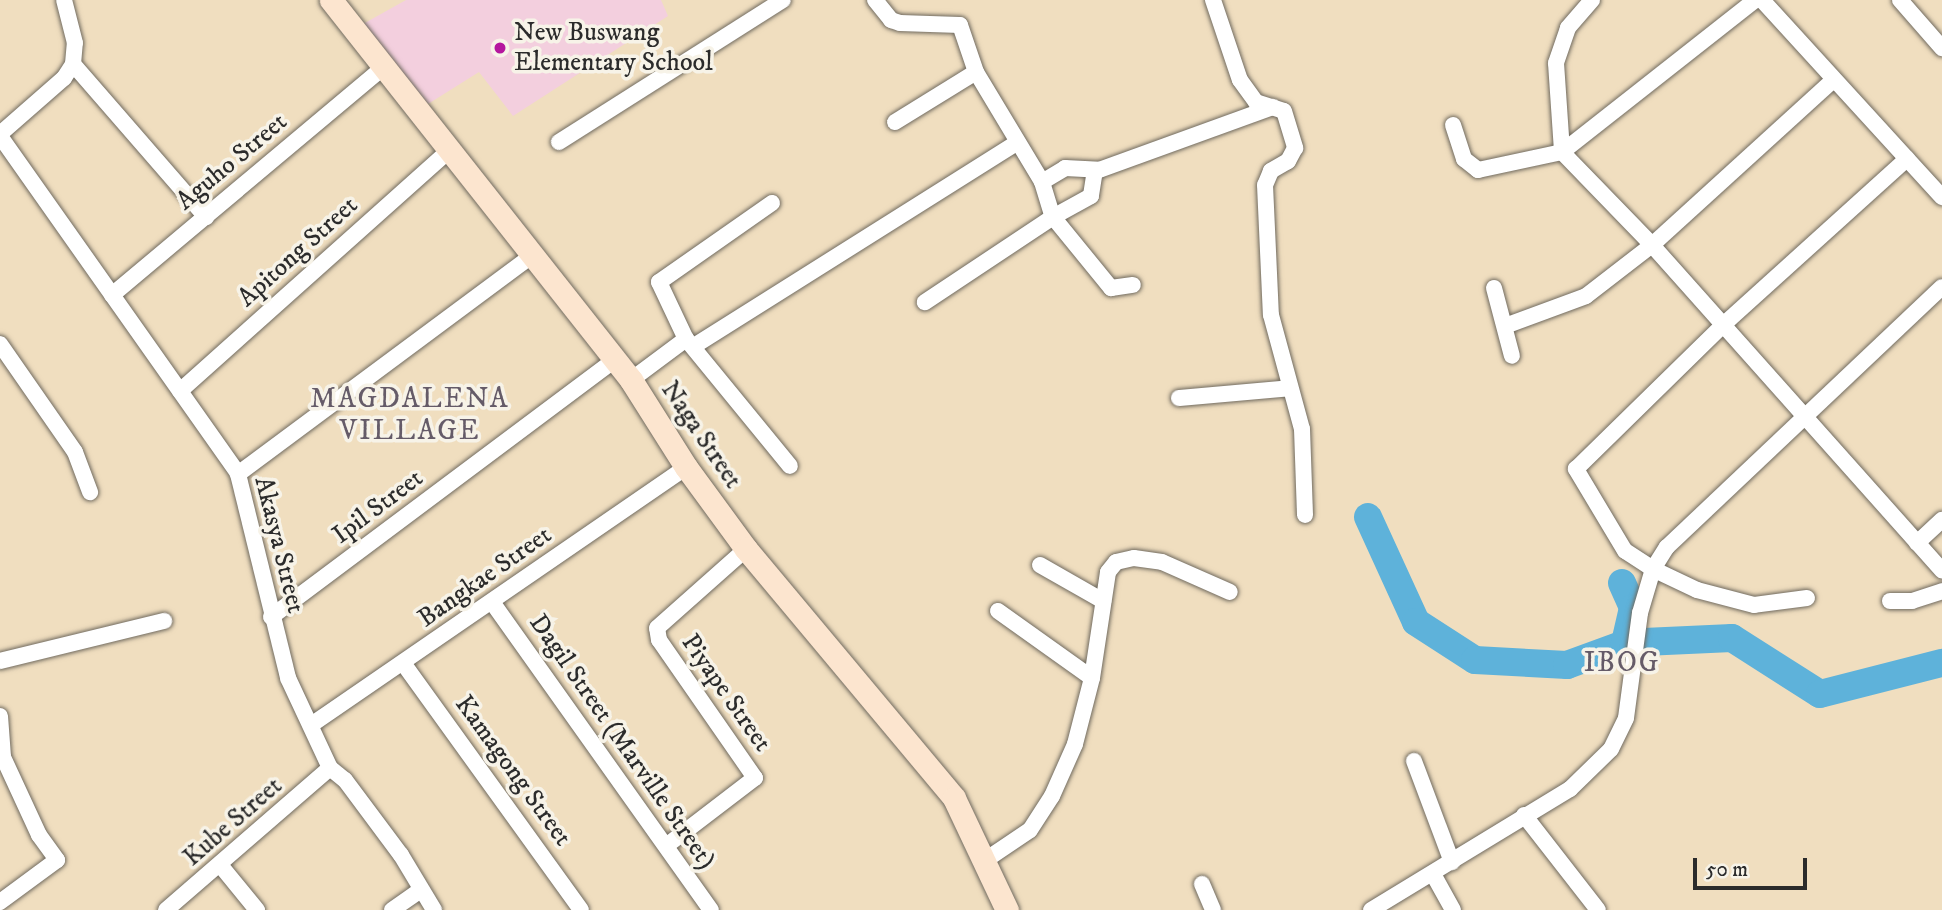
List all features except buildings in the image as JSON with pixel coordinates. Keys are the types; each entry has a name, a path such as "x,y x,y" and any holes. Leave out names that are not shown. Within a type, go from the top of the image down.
{"street":[{"path":"0,135 64,78 73,64 75,43 64,0"},
{"name":"Naga Street","path":"331,0 631,380 686,467 746,549 954,799 1007,910"},
{"path":"559,142 783,0"},
{"path":"875,0 891,20 900,23 960,25 976,72 1016,143 1042,182 1053,216 1111,288 1133,285"},
{"path":"1213,0 1240,80 1256,102 1286,114 1295,148 1289,161 1271,171 1265,185 1271,315 1302,429 1305,515"},
{"path":"1592,0 1568,28 1556,63 1562,152 1652,245 1942,570"},
{"path":"1453,125 1464,159 1478,170 1562,152 1755,0"},
{"path":"1762,0 1832,81 1942,197"},
{"path":"1900,0 1942,48"},
{"path":"73,64 206,216"},
{"name":"Aguho Street","path":"112,295 384,66"},
{"path":"895,122 976,72"},
{"path":"1504,326 1586,296 1652,245 1832,81"},
{"path":"1042,182 1065,167 1095,170 1273,107"},
{"name":"Akasya Street","path":"0,135 238,474 288,678 330,768 345,780 401,855 419,891 434,910"},
{"path":"631,380 1016,143"},
{"name":"Apitong Street","path":"180,391 450,150"},
{"path":"1807,598 1754,606 1728,601 1653,569 1625,551 1576,469 1723,325 1908,159"},
{"path":"925,302 1053,216 1091,196 1095,170"},
{"path":"772,203 659,282 690,342 790,466"},
{"path":"238,474 533,256"},
{"path":"1371,910 1570,789 1611,749 1626,718 1640,613 1653,569 1667,547 1942,287"},
{"path":"1494,288 1513,356"},
{"path":"0,344 75,452 90,492"},
{"name":"Ipil Street","path":"271,617 615,360"},
{"path":"1179,398 1290,388"},
{"name":"Bangkae Street","path":"310,725 686,467"},
{"path":"1917,543 1942,520"},
{"name":"Piyape Street","path":"666,846 755,778 660,640 657,628 746,549"},
{"path":"984,861 1030,830 1052,796 1075,744 1092,678 1108,572 1116,562 1134,558 1162,562 1230,592"},
{"path":"1040,565 1103,601"},
{"path":"1890,601 1912,601 1942,591"},
{"name":"Dagil Street (Marville Street)","path":"492,602 711,910"},
{"path":"998,611 1092,678"},
{"path":"0,661 164,621"},
{"name":"Kamagong Street","path":"403,663 575,908"},
{"path":"0,716 3,757 39,835 57,860 0,902"},
{"path":"1414,761 1452,862"},
{"name":"Kube Street","path":"166,910 221,866 330,768"},
{"path":"1524,815 1598,910"},
{"path":"221,866 257,910"},
{"path":"1433,874 1453,910"},
{"path":"1202,884 1213,910"},
{"path":"392,910 419,891"}],"shaded area":[{"name":"New Buswang Elementary School","path":"406,0 661,0 668,16 513,116 479,72 428,104 363,24"}],"waterway":[{"path":"1368,517 1416,622 1475,660 1567,665 1630,642"},
{"path":"1622,583 1633,608 1625,644"},
{"path":"1644,642 1732,638 1820,694 1942,663"}],"place":[{"name":"New Buswang Elementary School","path":"500,48"}],"district":[{"name":"MAGDALENA VILLAGE","path":"410,415"},
{"name":"IBOG","path":"1622,663"}]}
